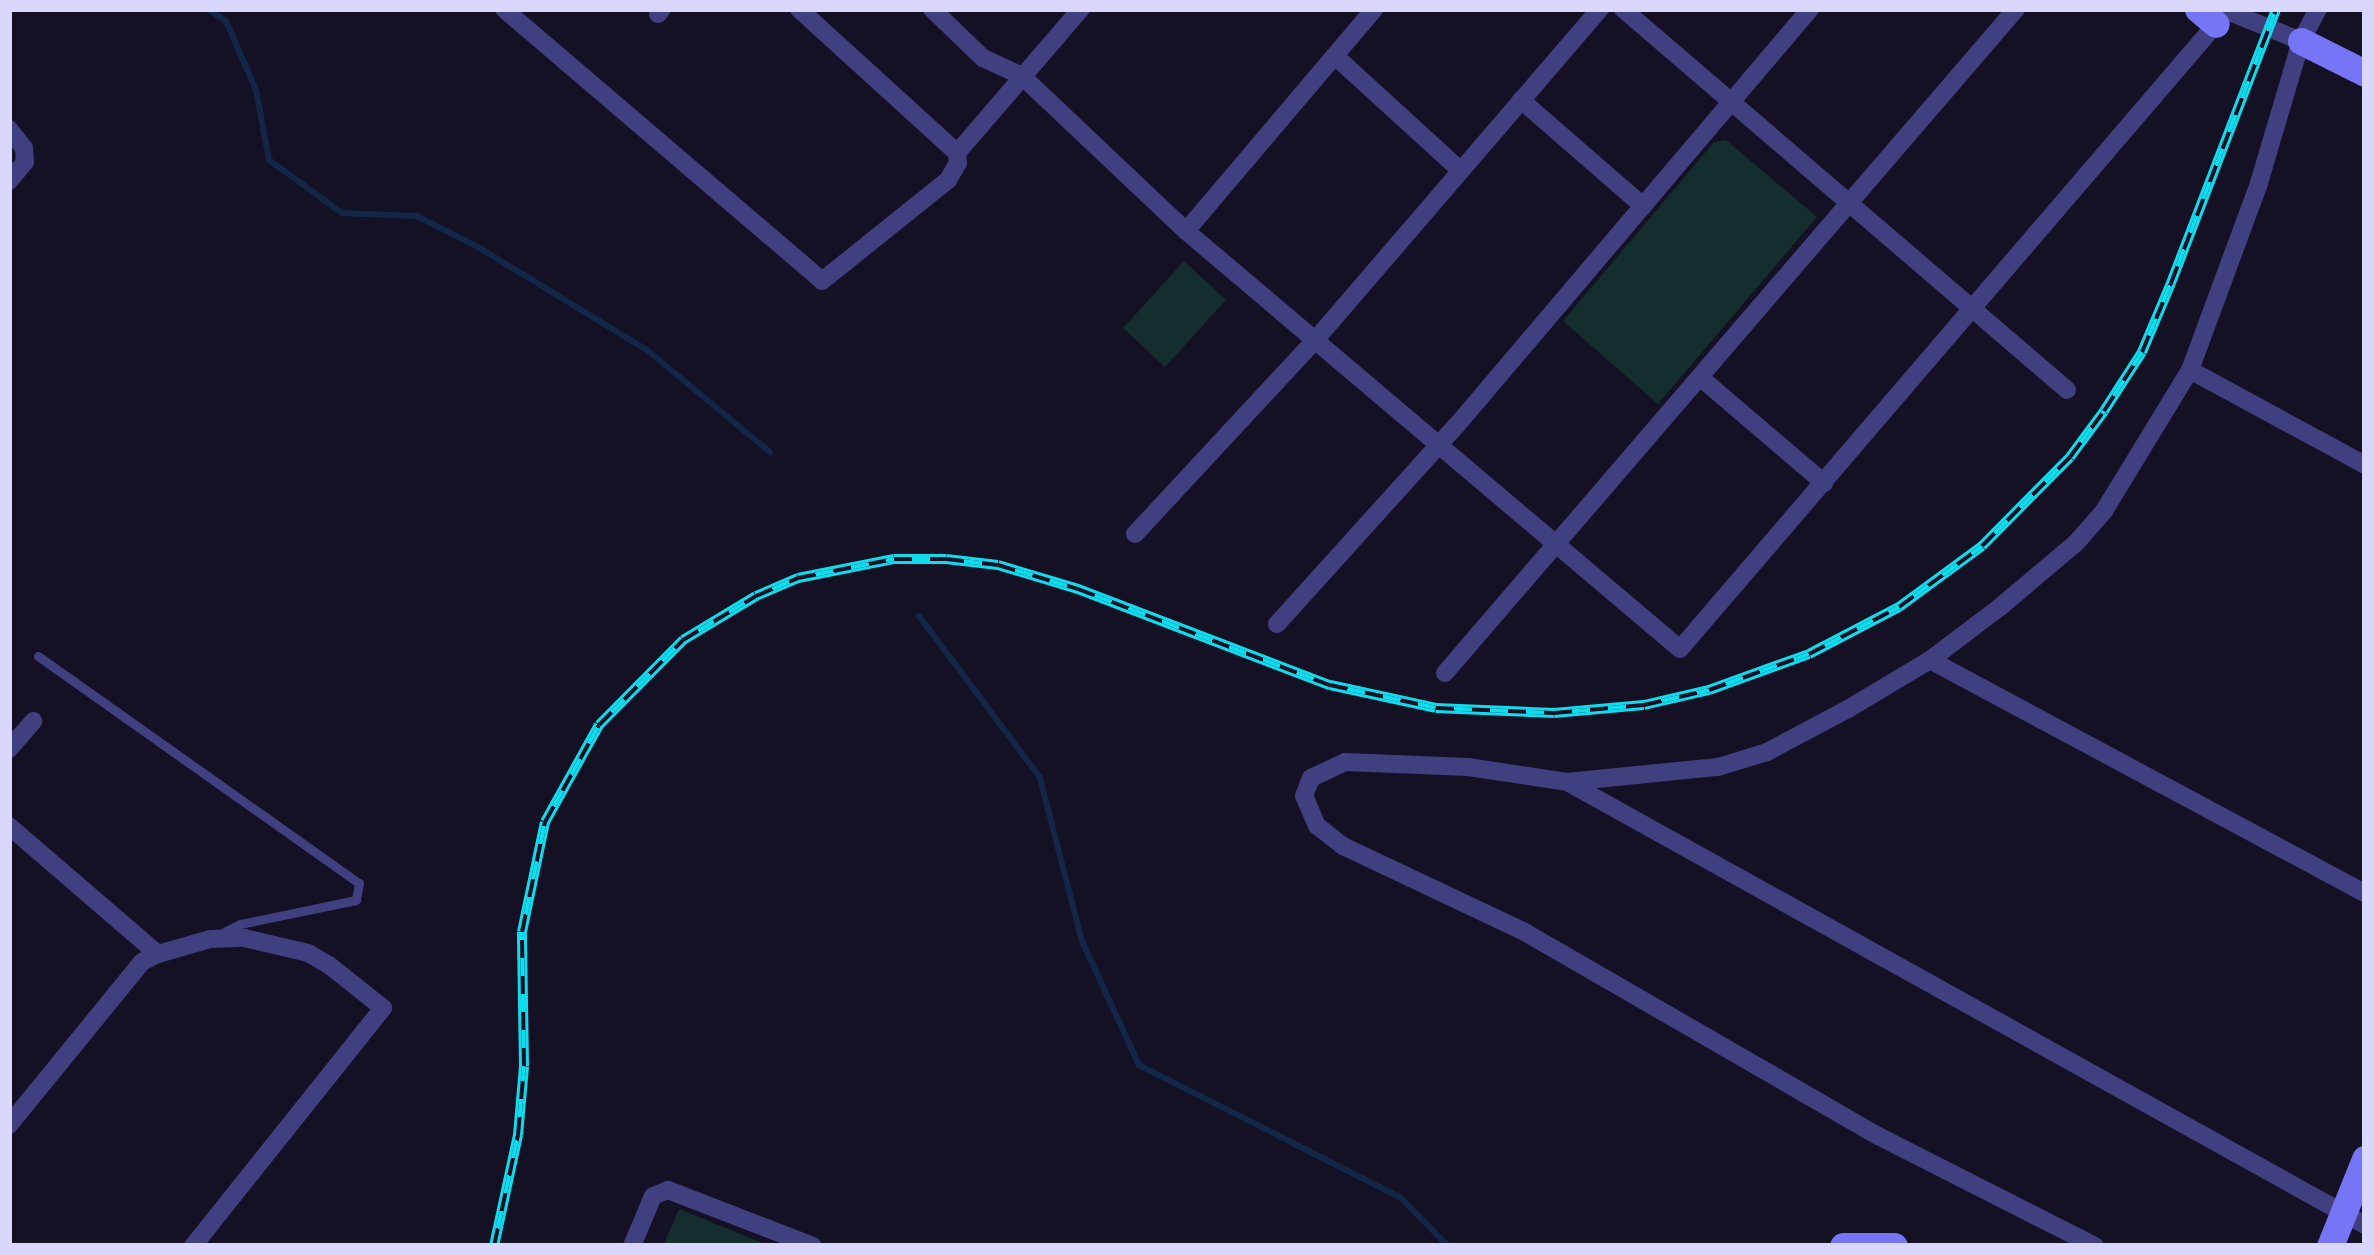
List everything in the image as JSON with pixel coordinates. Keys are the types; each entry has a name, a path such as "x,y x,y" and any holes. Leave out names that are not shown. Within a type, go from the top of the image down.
{"street":[{"path":"504,9 822,281 948,180 958,163 957,153 799,9"},
{"path":"932,9 983,58 1022,76 1186,231 1680,649 1972,309 2217,13 2301,41 2365,73"},
{"path":"957,153 1081,9"},
{"path":"1186,231 1374,9"},
{"path":"1135,534 1317,338 1600,9"},
{"path":"1623,9 2067,390"},
{"path":"1277,624 1440,444 1810,9"},
{"path":"1445,673 2017,9"},
{"path":"2095,1246 1961,1173 1878,1136 1526,932 1343,846 1316,826 1304,796 1311,778 1345,762 1468,767 1567,782 1718,767 1767,752 1930,660 2076,543 2104,511 2191,370 2259,183 2301,41 2318,9"},
{"path":"1335,56 1460,170"},
{"path":"1521,100 1642,206"},
{"path":"9,129 25,148 25,162 9,182"},
{"path":"2191,370 2365,466"},
{"path":"1701,379 1824,483"},
{"path":"1930,660 2365,893"},
{"path":"9,749 33,721"},
{"path":"1567,782 2365,1225"},
{"path":"9,826 158,954"},
{"path":"9,1125 142,962 209,939 244,938 308,953 383,1008 193,1246"},
{"path":"2330,1246 2340,1211 2365,1160"},
{"path":"632,1246 653,1196 668,1190 813,1246"},
{"path":"1843,1246 1894,1246"}],"lane":[{"path":"38,656 358,883 356,899 240,924 209,939"}],"green space":[{"path":"1726,140 1817,217 1658,404 1563,321 1714,142"},
{"path":"1184,261 1226,300 1165,367 1123,328"},
{"path":"679,1209 770,1246 663,1246"}],"waterway":[{"path":"208,9 226,21 256,90 269,160 342,213 417,216 478,247 647,350 770,452"},
{"path":"919,616 1040,778 1082,941 1139,1065 1401,1198 1448,1246"}],"railway":[{"path":"494,1246 518,1135 524,1066 522,932 545,822 599,725 683,640 756,596 798,578 894,559 946,559 998,565 1078,589 1330,685 1436,708 1554,713 1644,705 1709,690 1809,654 1899,607 1982,546 2070,457 2104,411 2142,352 2276,9"}]}
